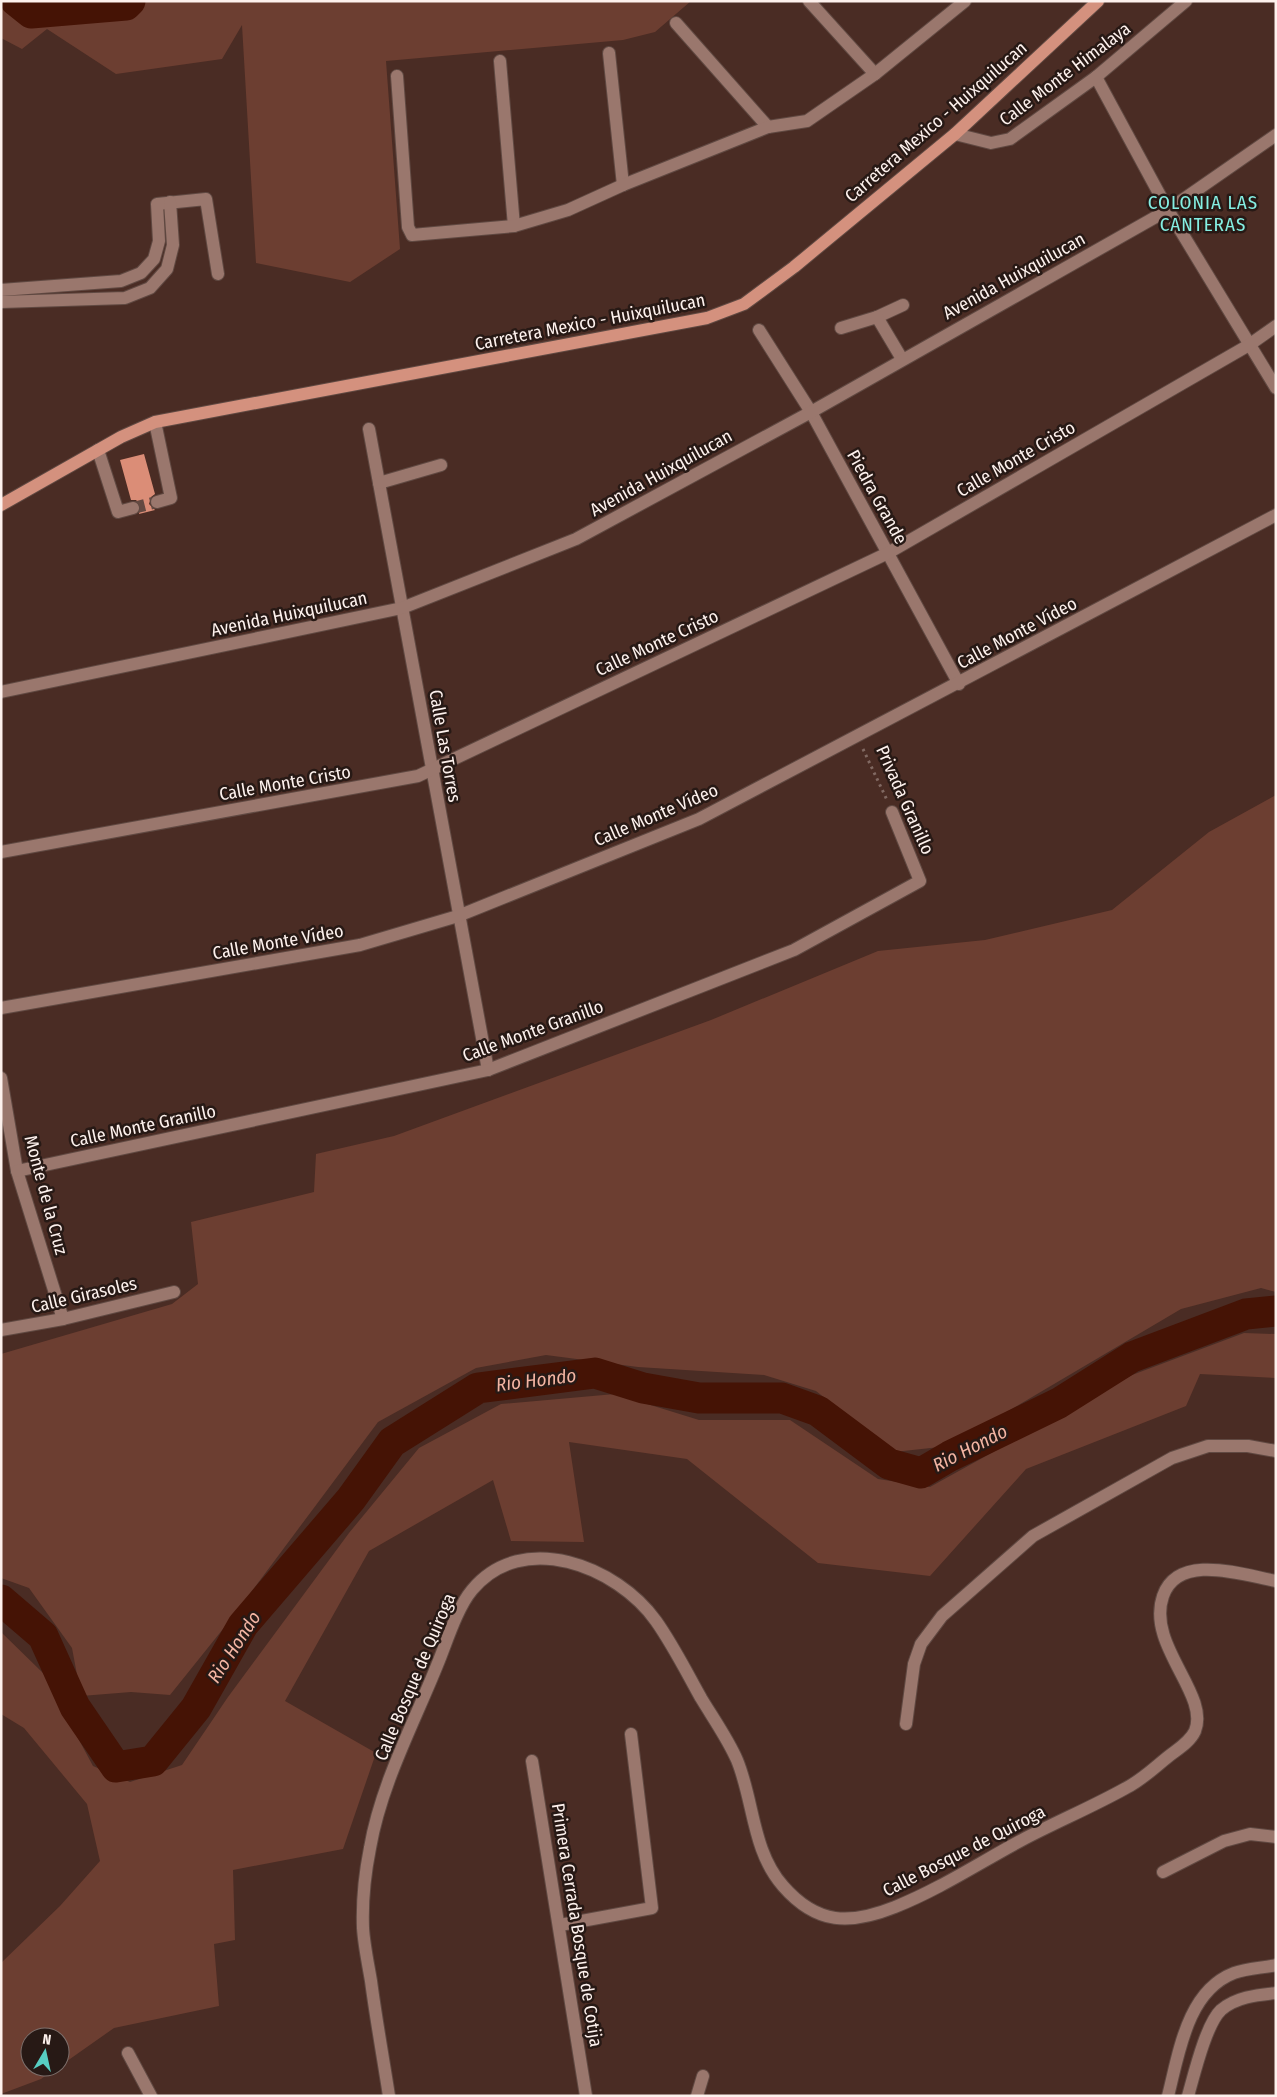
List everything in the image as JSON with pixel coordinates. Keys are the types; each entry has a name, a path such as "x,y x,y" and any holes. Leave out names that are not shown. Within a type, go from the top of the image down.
{"main road":[{"name":"Carretera Mexico - Huixquilucan","path":"1,505 98,450 155,422 688,322 726,312 744,304 794,268 955,134 1098,1"}],"street":[{"path":"808,1 875,74"},
{"name":"Calle Monte Himalaya","path":"955,134 991,143 1010,139 1096,77 1186,1"},
{"path":"397,76 408,227 412,235 514,226 568,210 623,185 768,127 807,121 875,74 956,4"},
{"path":"676,24 768,127"},
{"path":"609,53 623,185"},
{"path":"500,61 514,226"},
{"path":"1096,77 1168,210 1276,388"},
{"name":"Avenida Huixquilucan","path":"1,692 402,608 576,539 811,412 1168,210 1276,135"},
{"path":"1,290 121,281 141,273 154,260 158,241 157,204 206,199 218,274"},
{"path":"1,302 125,298 150,288 167,269 173,246 170,202"},
{"path":"841,328 877,317 903,305"},
{"path":"877,317 902,359"},
{"name":"Calle Monte Cristo","path":"1,852 418,776 888,553 1249,345 1276,326"},
{"name":"Piedra Grande","path":"759,330 811,412 958,684"},
{"path":"155,422 171,498 156,502"},
{"name":"Calle Las Torres","path":"369,429 488,1070"},
{"path":"98,450 118,512 133,508"},
{"path":"379,483 441,465"},
{"name":"Calle Monte Vídeo","path":"1,1008 360,945 458,916 699,818 856,735 958,684 1276,515"},
{"name":"Privada Granillo","path":"892,812 920,881"},
{"name":"Calle Monte Granillo","path":"17,1171 488,1070 794,950 920,881"},
{"name":"Monte de la Cruz","path":"1,1078 17,1171 63,1319"},
{"name":"Calle Girasoles","path":"1,1330 63,1319 174,1292"},
{"path":"906,1724 914,1664 921,1644 942,1616 1033,1536 1172,1458 1208,1446 1248,1446 1276,1451"},
{"name":"Calle Bosque de Quiroga","path":"390,2096 363,1928 366,1870 373,1830 388,1784 454,1624 471,1591 499,1567 537,1557 579,1563 620,1585 655,1618 738,1761 761,1846 780,1883 808,1909 840,1920 868,1918 950,1882 1021,1840 1131,1786 1186,1743 1195,1730 1196,1724 1191,1694 1168,1649 1160,1621 1160,1602 1166,1587 1176,1577 1193,1571 1215,1569 1276,1581"},
{"path":"560,1925 652,1908 631,1734"},
{"name":"Primera Cerrada Bosque de Cotija","path":"532,1761 560,1925 586,2096"},
{"path":"1163,1872 1224,1841 1250,1834 1276,1837"},
{"path":"1168,2096 1186,2028 1205,1992 1234,1973 1276,1965"},
{"path":"1188,2096 1203,2042 1221,2010 1248,1996 1276,1993"},
{"path":"128,2053 151,2096"},
{"path":"697,2096 703,2076"}],"path":[{"name":"Privada Granillo","path":"856,735 892,812"}],"shaded area":[{"path":"1,1 691,1 655,32 623,40 386,61 400,249 350,282 256,263 242,25 222,59 116,74 47,29 22,49 1,38"},
{"path":"1276,795 1276,1292 1261,1288 1181,1309 949,1446 894,1452 816,1391 764,1375 638,1367 546,1355 476,1368 378,1422 231,1619 170,1695 131,1692 81,1696 72,1648 29,1588 1,1578 1,1354 172,1304 198,1284 191,1222 314,1192 316,1154 394,1136 711,1020 878,951 985,940 1112,910 1209,832"},
{"path":"1244,1333 1276,1334 1276,1378 1200,1374 1186,1406 1026,1469 930,1576 818,1563 687,1459 569,1442 584,1542 511,1541 493,1480 369,1551 285,1701 376,1753 343,1849 233,1870 235,1940 214,1944 219,2006 114,2028 70,2059 70,2027 20,2027 20,2077 44,2077 1,2094 1,1963 60,1906 100,1861 87,1804 24,1728 1,1714 1,1632 43,1673 93,1766 130,1782 182,1765 228,1697 349,1533 419,1448 501,1404 615,1394 699,1420 790,1420 878,1479 930,1487 1132,1375"}],"building":[{"path":"144,454 155,494 151,497 149,504 155,510 139,514 141,505 136,500 131,500 120,460"}],"waterway":[{"path":"16,1 31,13 126,5 130,1"},
{"name":"Rio Hondo","path":"1,1600 43,1636 75,1707 116,1767 153,1761 196,1708 243,1625 351,1499 392,1442 478,1388 595,1373 643,1388 699,1398 782,1398 818,1411 889,1464 921,1473 950,1456 1059,1403 1132,1357 1246,1314 1276,1311"}],"tunnel":[{"path":"133,508 157,502"}],"district":[{"name":"COLONIA LAS CANTERAS","path":"1203,213"}]}
